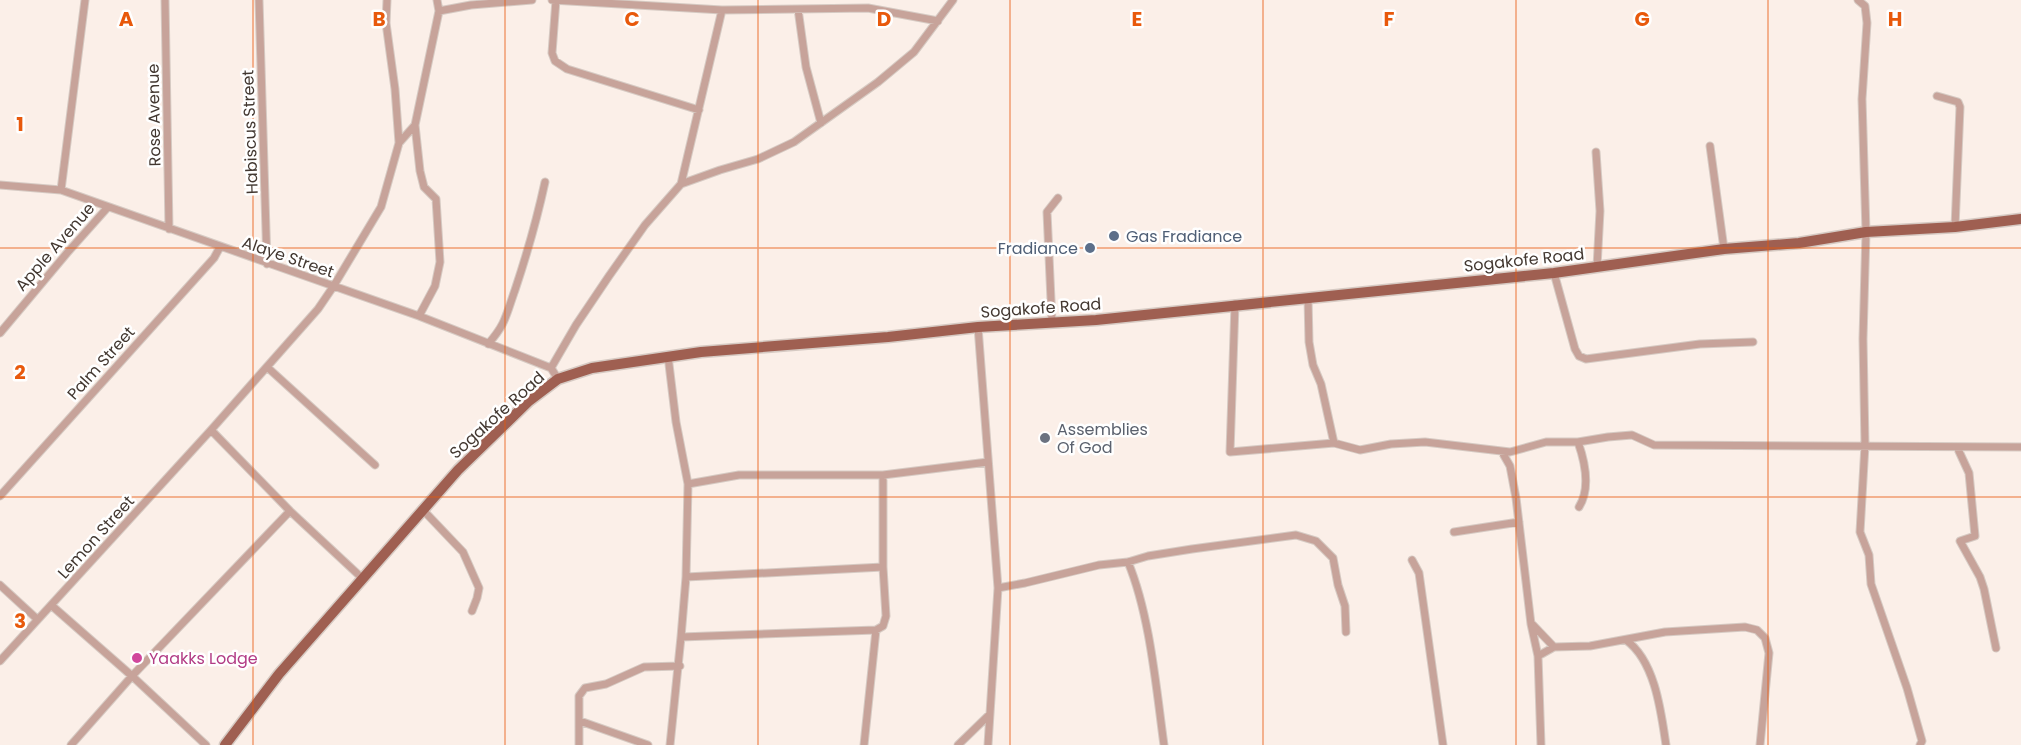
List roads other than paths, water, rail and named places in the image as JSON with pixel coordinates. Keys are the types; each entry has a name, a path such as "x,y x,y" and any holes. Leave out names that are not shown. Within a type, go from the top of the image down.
{"main road":[{"name":"Sogakofe Road","path":"225,745 279,674 458,470 503,424 558,379 611,364 701,352 888,337 978,327 1096,320 1554,273 1724,249 1798,243 1866,232 1955,227 2021,219"}],"street":[{"path":"61,190 85,0"},
{"name":"Rose Avenue","path":"165,0 169,229"},
{"name":"Habiscus Street","path":"259,0 267,264"},
{"path":"387,0 386,23 395,89 399,143"},
{"path":"419,316 435,286 440,262 436,199 424,187 415,125 439,11 437,0"},
{"path":"439,11 471,5 532,0"},
{"path":"699,110 567,69 555,61 552,53 555,0 722,10 798,9 868,4 938,21"},
{"path":"681,184 758,159 794,142 878,82 914,52 953,0"},
{"path":"1858,0 1864,6 1867,23 1862,99 1866,232 1863,339 1865,445 1860,531 1869,555 1871,584 1922,744"},
{"path":"798,9 806,67 821,123"},
{"path":"558,379 551,368 576,325 645,225 681,184 722,10"},
{"path":"1937,96 1958,102 1960,107 1955,227"},
{"path":"399,143 415,125"},
{"name":"Lemon Street","path":"0,661 318,309 381,207 399,143"},
{"path":"1710,146 1724,249"},
{"path":"1596,152 1600,211 1598,267"},
{"path":"488,344 501,330 508,316 525,262 545,182"},
{"name":"Alaye Street","path":"0,185 61,190 419,316 551,368"},
{"path":"1052,322 1047,212 1059,198"},
{"name":"Apple Avenue","path":"0,333 67,252 108,207"},
{"name":"Palm Street","path":"0,496 214,258 220,247"},
{"path":"1554,273 1575,349 1579,356 1586,359 1700,344 1753,342"},
{"path":"1308,298 1309,342 1313,366 1320,384 1334,443"},
{"path":"1235,304 1230,452 1334,443 1360,450 1391,444 1425,442 1510,452 1546,442 1578,442 1632,435 1654,445 2021,447"},
{"path":"978,327 998,588 988,745"},
{"path":"668,356 676,422 688,484 686,577 680,666 670,745"},
{"path":"267,367 375,465"},
{"path":"211,430 290,511 362,578"},
{"path":"1578,442 1584,459 1586,496 1580,507"},
{"path":"1957,447 1969,473 1975,536 1960,541 1980,577 1996,648"},
{"path":"1502,452 1510,466 1531,624 1538,656 1541,745"},
{"path":"688,484 739,475 883,474 988,462"},
{"path":"681,637 876,630 883,626 886,616 883,567 883,474"},
{"path":"423,510 463,552 478,588 472,611"},
{"path":"71,745 132,676 290,511"},
{"path":"1454,532 1519,522"},
{"path":"998,588 1148,556 1296,535 1316,541 1333,558 1345,606 1346,632"},
{"path":"1412,561 1419,573 1443,745"},
{"path":"1128,562 1138,588 1158,696 1164,745"},
{"path":"686,577 883,567"},
{"path":"0,585 37,619"},
{"path":"51,605 206,745"},
{"path":"1531,624 1554,647"},
{"path":"1538,656 1554,647 1590,646 1692,629 1745,627 1757,630 1765,638 1769,653 1760,745"},
{"path":"864,745 876,630"},
{"path":"1626,640 1641,653 1650,673 1660,708 1666,745"},
{"path":"579,745 579,696 585,688 606,684 644,667 680,666"},
{"path":"958,745 989,715"},
{"path":"580,721 648,745"}],"place":[{"name":"Gas Fradiance","path":"1114,236"},
{"name":"Fradiance","path":"1090,248"},
{"name":"Assemblies Of God","path":"1045,438"},
{"name":"Yaakks Lodge","path":"137,658"}]}
